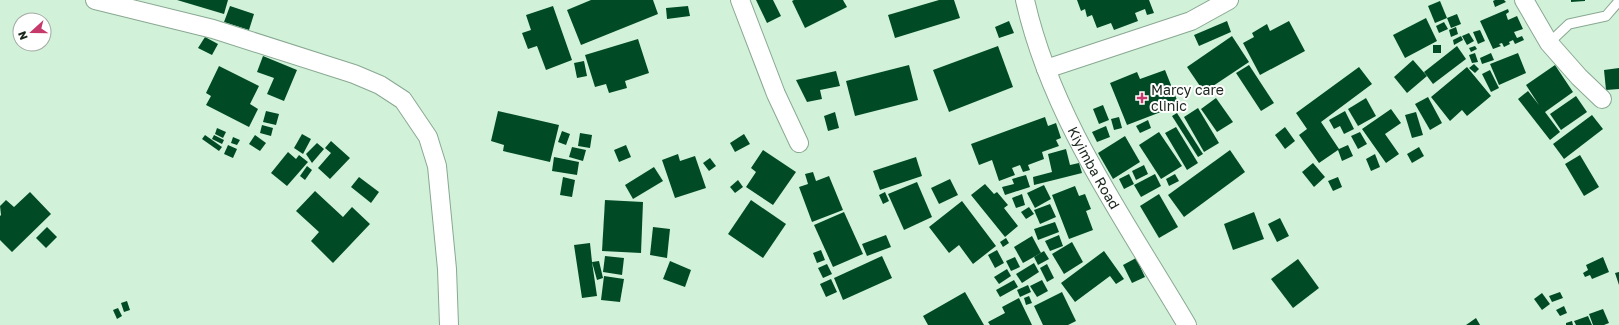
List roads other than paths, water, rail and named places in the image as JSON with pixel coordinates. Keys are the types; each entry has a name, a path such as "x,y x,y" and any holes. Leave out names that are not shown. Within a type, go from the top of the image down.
{"street":[{"path":"95,0 213,29 354,74 380,85 403,100 428,137 437,166 447,269 449,325"},
{"path":"740,0 776,94 799,143"},
{"name":"Kiyimba Road","path":"1025,0 1046,70 1060,105 1111,200 1187,325"},
{"path":"1046,70 1191,21 1229,0"},
{"path":"1524,0 1549,43 1579,77 1602,99"}],"lane":[{"path":"1549,43 1569,24 1606,16 1619,1"}],"place":[{"name":"Marcy care clinic","path":"1142,98"}]}
